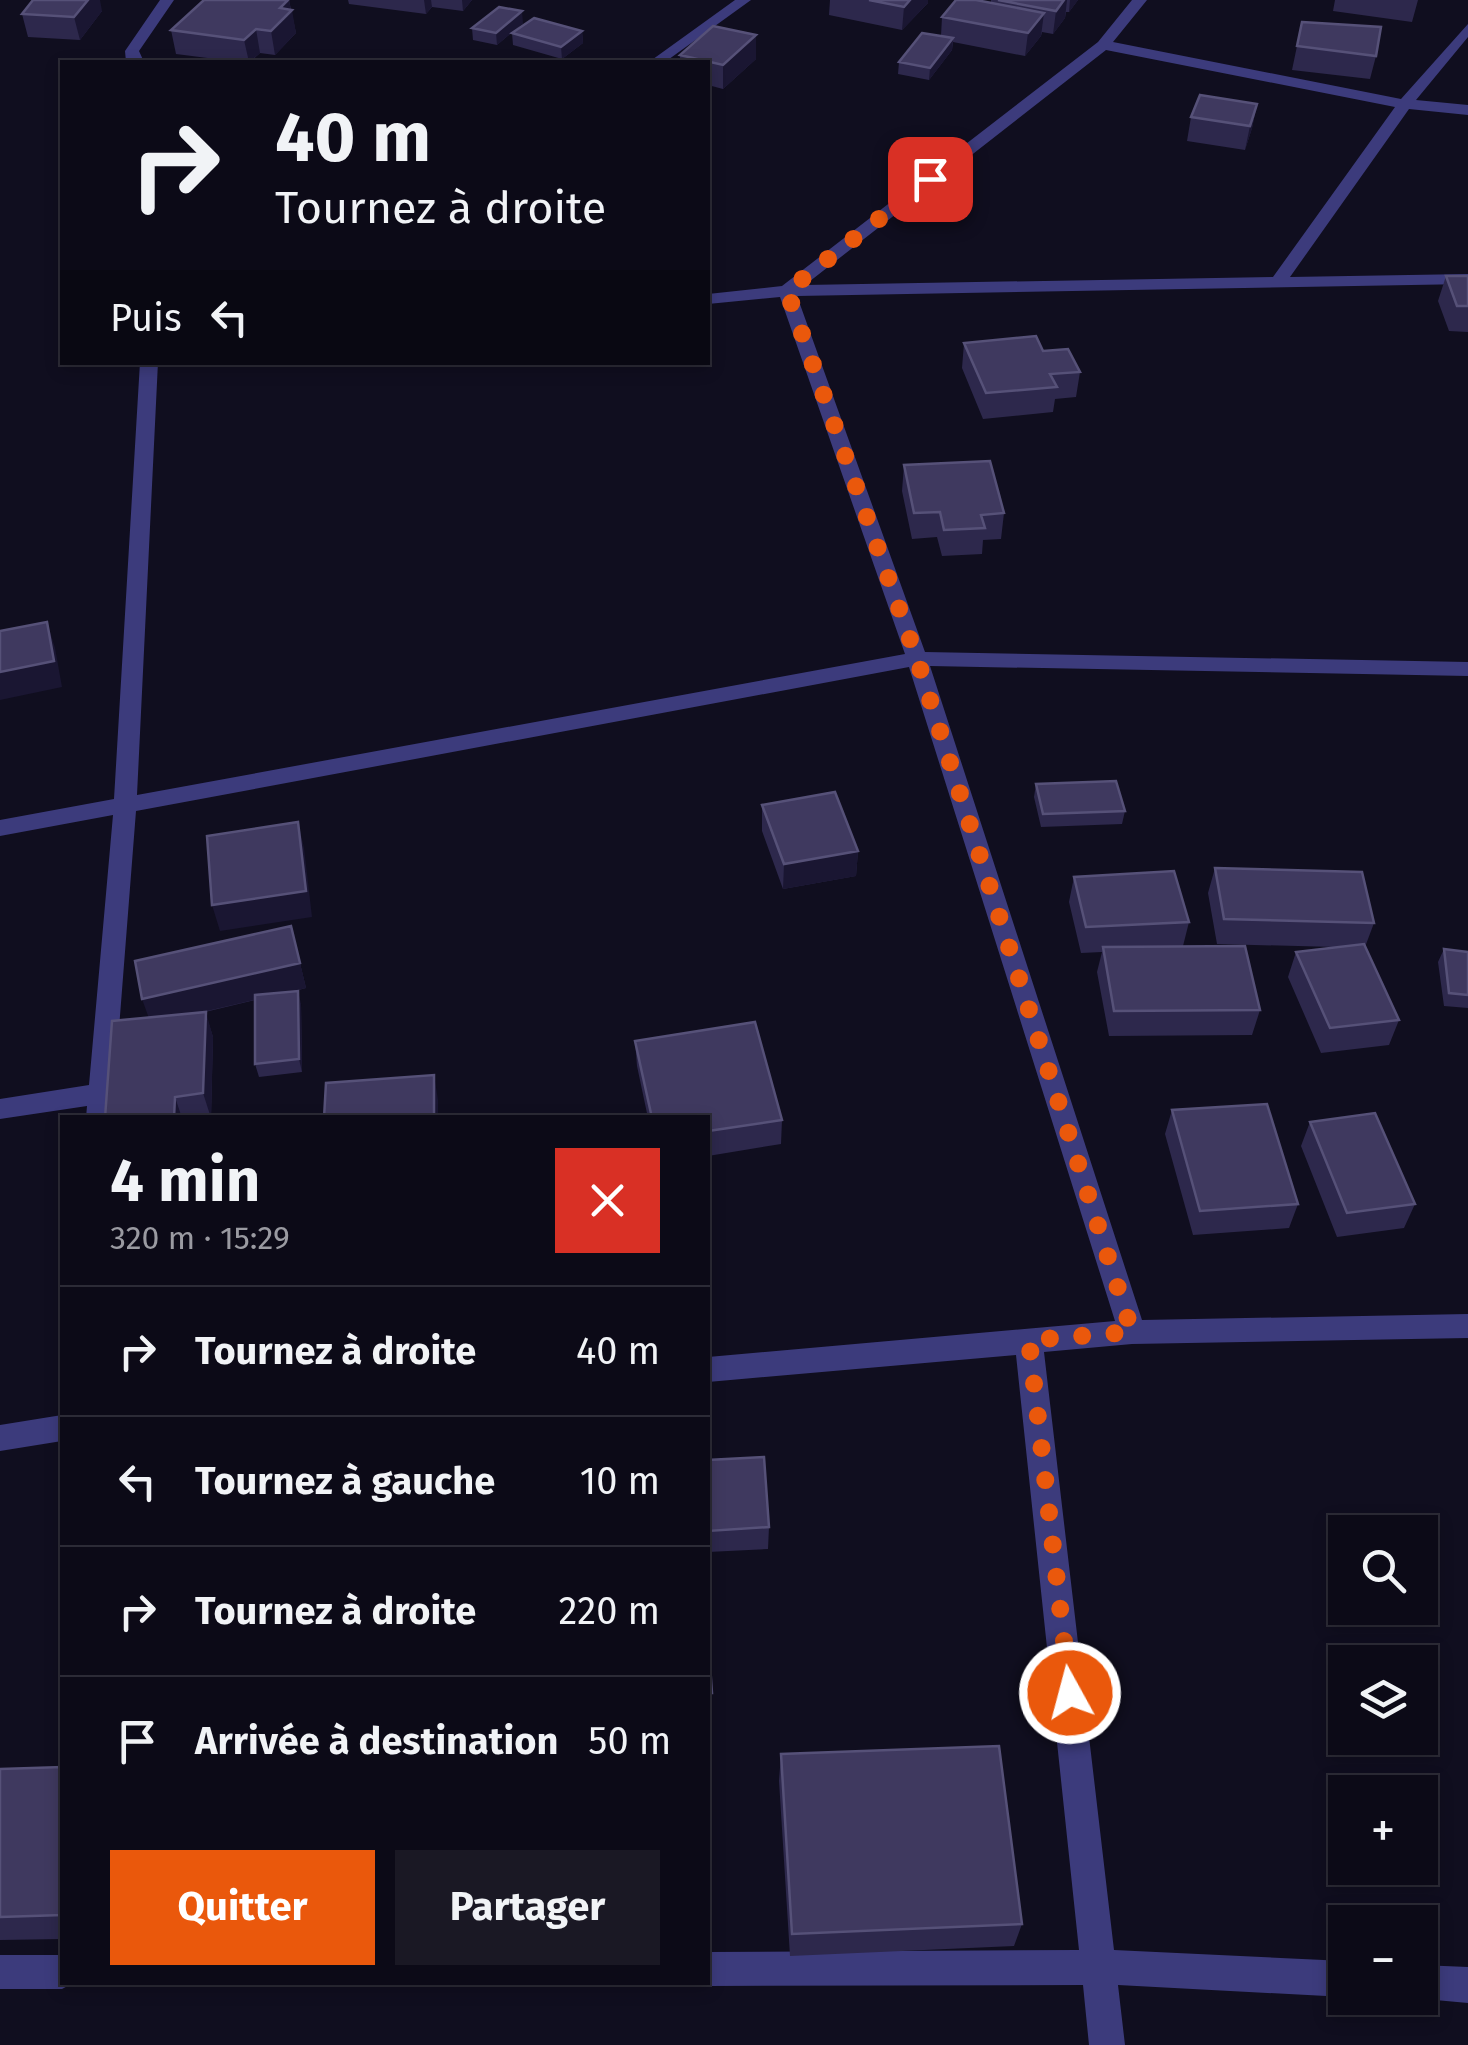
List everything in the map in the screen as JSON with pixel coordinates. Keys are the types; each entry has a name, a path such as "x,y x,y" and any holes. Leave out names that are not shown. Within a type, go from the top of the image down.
{"street":[{"path":"132,60 132,51 168,0"},
{"path":"659,60 744,0"},
{"path":"787,291 1103,45 1140,0"},
{"path":"1278,282 1405,104 1468,28"},
{"path":"1103,45 1405,104 1468,110"},
{"path":"710,299 787,291 1468,279"},
{"path":"787,291 917,659 1132,1332"},
{"path":"0,1110 100,1105 125,803 148,365"},
{"path":"0,828 917,659 1468,669"},
{"path":"710,1370 1132,1332 1468,1326"},
{"path":"1029,1340 1102,1968 1107,2045"},
{"path":"0,1438 60,1420"},
{"path":"710,1969 1102,1968 1328,1978"},
{"path":"0,1972 60,1972"},
{"path":"1438,1984 1468,1985"}],"building":[{"path":"33,0 88,0 74,17 22,14"},
{"path":"204,0 288,0 280,8 292,10 271,31 256,29 244,40 171,30"},
{"path":"869,0 910,0 904,7"},
{"path":"956,0 1044,13 1028,33 942,17"},
{"path":"998,0 1064,0 1056,11"},
{"path":"499,7 522,11 496,33 472,28"},
{"path":"534,18 582,31 561,47 512,33"},
{"path":"1302,22 1381,27 1376,56 1297,46"},
{"path":"713,26 756,35 723,65 680,55"},
{"path":"922,33 953,38 930,68 899,62"},
{"path":"1200,95 1257,104 1250,126 1191,117"},
{"path":"1446,276 1468,276 1468,306 1457,306"},
{"path":"1036,336 1043,351 1068,349 1080,372 1050,374 1057,387 986,393 964,343"},
{"path":"990,461 1004,513 981,515 985,528 944,530 940,512 914,513 904,465"},
{"path":"47,622 54,661 0,672 0,631"},
{"path":"1116,781 1125,811 1043,814 1036,784"},
{"path":"835,792 858,851 784,864 762,805"},
{"path":"298,822 306,891 212,905 207,836"},
{"path":"1215,868 1362,872 1374,923 1224,919"},
{"path":"1174,871 1189,922 1086,927 1074,877"},
{"path":"291,926 300,963 142,999 135,961"},
{"path":"1364,944 1399,1020 1330,1028 1296,952"},
{"path":"1245,946 1260,1010 1114,1011 1103,947"},
{"path":"1444,949 1468,952 1468,995 1449,993"},
{"path":"298,991 299,1059 255,1064 255,995"},
{"path":"206,1012 203,1093 175,1097 174,1115 105,1115 112,1021"},
{"path":"755,1022 782,1120 710,1131 710,1115 651,1115 635,1041"},
{"path":"434,1075 434,1115 324,1115 326,1083"},
{"path":"1267,1104 1298,1204 1200,1211 1172,1110"},
{"path":"1375,1113 1415,1204 1347,1213 1310,1122"},
{"path":"764,1457 769,1527 710,1531 710,1460"},
{"path":"999,1746 1022,1924 792,1934 781,1754"},
{"path":"60,1767 60,1915 0,1917 0,1769"}],"route":[{"path":"930,179 787,291 917,659 1132,1332 1029,1340 1070,1693"}]}
